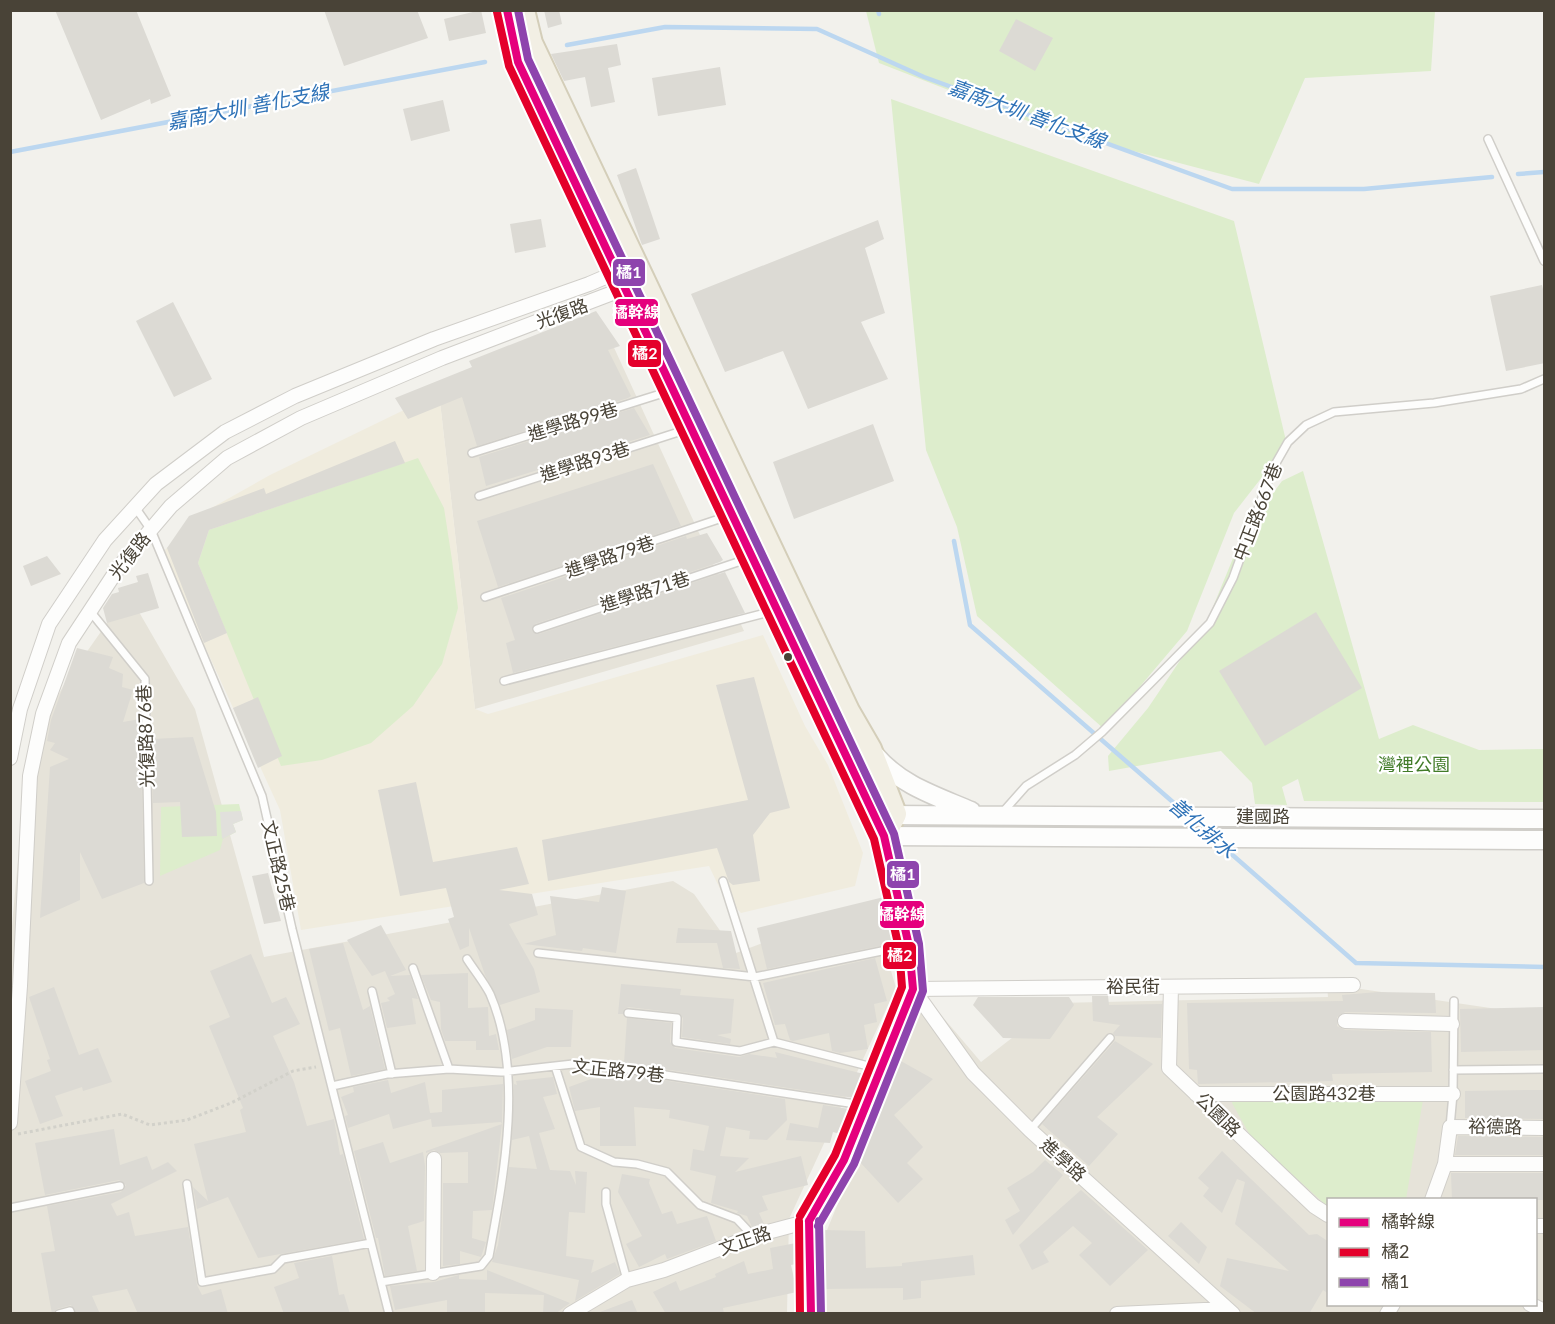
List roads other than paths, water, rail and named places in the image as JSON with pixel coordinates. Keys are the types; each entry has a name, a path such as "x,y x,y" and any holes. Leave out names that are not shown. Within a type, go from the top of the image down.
{"main road":[{"path":"507,10 519,62 630,276 848,711 870,749 884,814 884,836 909,946 913,989 844,1160 809,1221 811,1314"},
{"path":"524,10 531,43 630,276 691,428 779,610 884,814"}],"street":[{"name":"光復路","path":"10,758 20,709 49,624 105,540 156,484 225,432 295,396 434,339 589,284 630,276"},
{"name":"光復路","path":"10,1123 15,984 30,776 42,714 69,643 119,567 171,506 227,458 301,418 630,276"},
{"path":"870,749 888,771 904,781 990,815"},
{"name":"建國路","path":"884,814 1545,819"},
{"name":"建國路","path":"884,836 1545,840"},
{"name":"裕民街","path":"913,989 1353,985"},
{"name":"公園路","path":"1171,987 1169,1068 1314,1206 1327,1214"},
{"name":"進學路","path":"913,989 973,1073 1030,1130 1228,1312"},
{"path":"1345,1021 1452,1024"},
{"name":"公園路432巷","path":"1196,1094 1453,1094"},
{"name":"裕德路","path":"1433,1198 1445,1164 1450,1127 1545,1128"},
{"path":"433,1273 434,1160"},
{"path":"1445,1164 1545,1164"},
{"name":"文正路","path":"570,1314 627,1280 664,1270 753,1236 809,1221"},
{"path":"1116,1314 1228,1312"}],"lane":[{"path":"1488,139 1545,261"},
{"name":"中正路667巷","path":"990,815 1026,786 1102,732 1210,623 1233,578 1272,470 1288,442 1306,425 1334,412 1434,403 1521,388 1545,379"},
{"name":"進學路99巷","path":"472,453 674,390"},
{"name":"進學路93巷","path":"479,496 691,428"},
{"name":"文正路25巷","path":"135,507 151,530 262,796 389,1314"},
{"name":"進學路79巷","path":"485,597 501,594 734,514"},
{"name":"進學路71巷","path":"537,629 754,556"},
{"path":"504,681 779,610"},
{"name":"光復路876巷","path":"90,611 145,679 149,881"},
{"path":"723,881 774,1042"},
{"path":"538,953 755,977 909,946"},
{"path":"381,1282 481,1266 489,1256 504,1174 507,1071 502,1030 489,992 467,959"},
{"path":"413,968 449,1069"},
{"path":"372,991 392,1074"},
{"path":"1450,1127 1453,1094 1454,1001"},
{"path":"628,1013 677,1018 676,1042 740,1050 774,1042 882,1069"},
{"path":"1030,1130 1110,1038"},
{"name":"文正路79巷","path":"332,1086 392,1074 449,1069 507,1071 573,1064 626,1068 867,1106"},
{"path":"555,1066 581,1147 614,1162 637,1164 667,1172 700,1204 737,1219 753,1236"},
{"path":"1453,1070 1545,1068"},
{"path":"188,1184 202,1282 273,1269 283,1259 372,1243"},
{"path":"10,1208 120,1186"},
{"path":"606,1192 610,1224 627,1280"},
{"path":"59,1314 70,1311 71,1314"}],"waterway":[{"name":"善化排水","path":"878,10 879,14"},
{"name":"嘉南大圳 善化支線","path":"567,45 665,27 817,29 924,77 1232,189 1364,189 1492,177"},
{"name":"嘉南大圳 善化支線","path":"10,152 485,62"},
{"name":"嘉南大圳 善化支線","path":"1518,174 1544,172"},
{"name":"善化排水","path":"954,541 970,625 1182,810"},
{"name":"善化排水","path":"1220,844 1356,963 1544,967"}],"park label":[{"name":"灣裡公園","path":"1414,765"}]}
